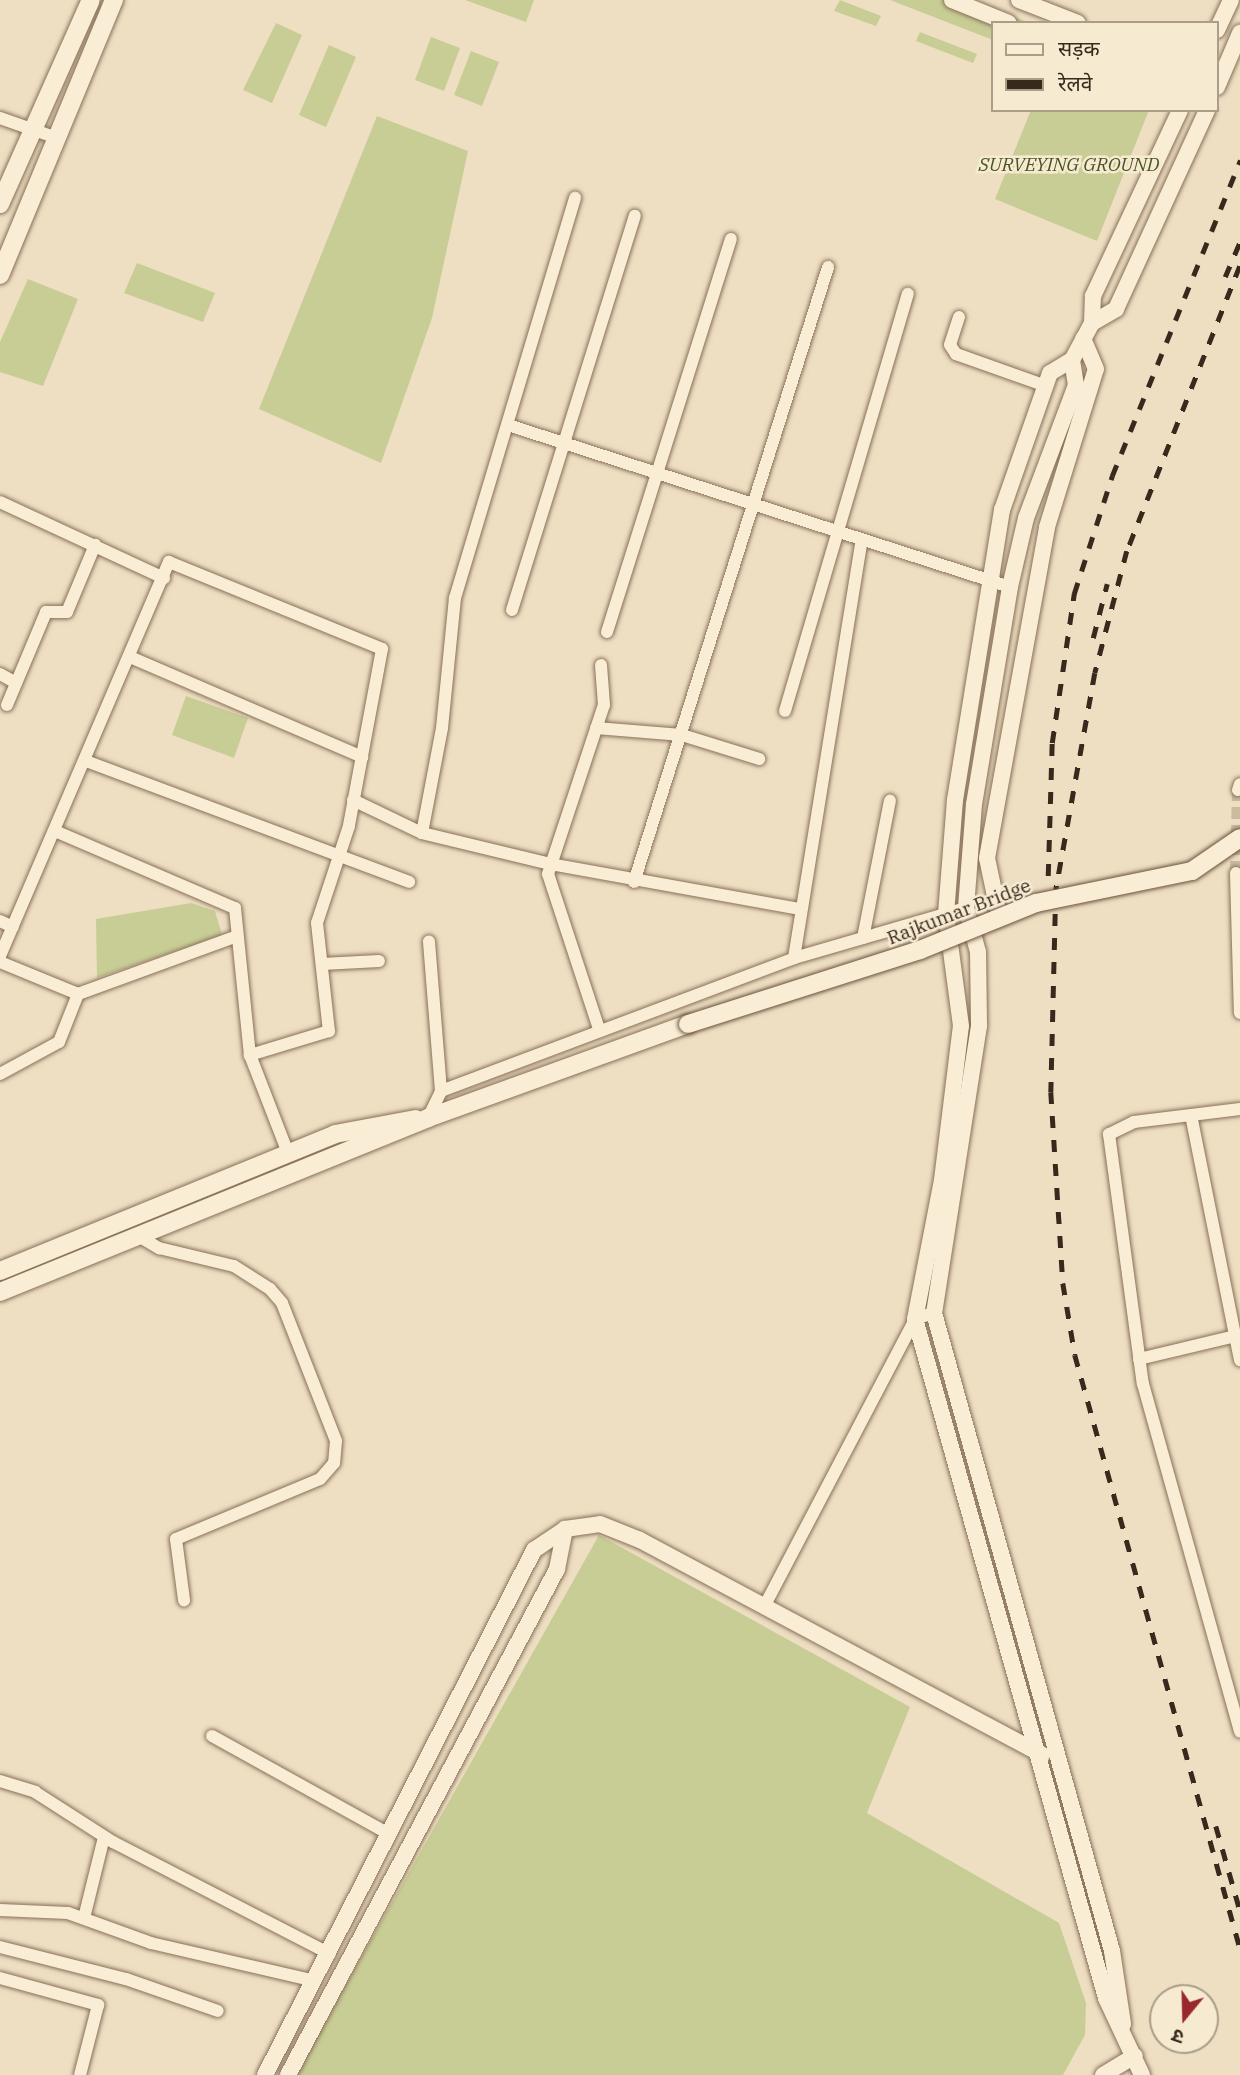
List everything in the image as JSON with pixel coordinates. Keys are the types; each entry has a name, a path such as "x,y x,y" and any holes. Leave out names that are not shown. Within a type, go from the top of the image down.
{"main road":[{"path":"0,204 91,0"},
{"path":"0,275 114,0"},
{"name":"Rajkumar Bridge","path":"428,1118 688,1024 920,950 999,915 1192,871 1240,838"},
{"path":"0,1271 288,1153 374,1122 428,1118"},
{"path":"0,1292 428,1118"},
{"path":"111,1224 119,1243"}],"street":[{"path":"953,0 1004,21"},
{"path":"1020,0 1073,21"},
{"path":"1219,26 1231,0"},
{"path":"1219,77 1240,33"},
{"path":"765,1605 915,1319 942,1180 961,1026 946,914 955,800 1002,510 1050,373 1072,360 1092,323 1093,296 1179,112"},
{"path":"1092,323 1116,309 1206,112"},
{"path":"0,118 57,138"},
{"path":"422,832 442,728 455,598 511,426 575,198"},
{"path":"512,610 566,444 635,215"},
{"path":"607,632 731,239"},
{"path":"634,882 828,268"},
{"path":"785,711 843,533 908,294"},
{"path":"958,317 951,351 1046,386"},
{"path":"999,915 987,858 1060,483 1096,369 1083,339"},
{"path":"1072,360 1076,385 1026,518 1010,587 974,804 966,908 978,952 979,1026 934,1313 1122,1989 1123,2025"},
{"path":"511,426 657,476 1010,587"},
{"path":"0,502 164,578"},
{"path":"794,958 862,539"},
{"path":"7,705 46,612 67,612 95,545"},
{"path":"0,956 86,761 169,562 382,649 353,800 317,923 329,1031 250,1055"},
{"path":"130,657 362,757"},
{"path":"599,1029 548,874 604,705 601,665"},
{"path":"0,674 16,683"},
{"path":"596,728 682,735 759,759"},
{"path":"86,761 409,882"},
{"path":"353,800 422,832 550,864 634,882 800,909"},
{"path":"863,938 890,801"},
{"path":"55,831 235,908 235,937 250,1055 288,1153"},
{"path":"1236,873 1240,1013"},
{"path":"442,1091 599,1029 794,958 966,908"},
{"path":"0,921 13,927"},
{"path":"0,962 78,994 235,937"},
{"path":"428,1118 442,1091 429,940"},
{"path":"323,964 379,961"},
{"path":"0,1074 59,1042 78,994"},
{"path":"1240,1109 1133,1122 1109,1134 1139,1359 1240,1732"},
{"path":"1191,1115 1240,1360"},
{"path":"137,1235 159,1248 234,1266 270,1289 282,1303 336,1441 334,1462 320,1479 176,1539 184,1600"},
{"path":"915,1319 934,1313"},
{"path":"915,1319 1106,1998 1123,2025 1142,2075"},
{"path":"1139,1359 1237,1336"},
{"path":"265,2075 330,1954 534,1550 565,1529 583,1523 618,1530 765,1605 1038,1754 1057,1759"},
{"path":"288,2075 557,1569 565,1529"},
{"path":"212,1736 389,1834"},
{"path":"0,1781 35,1792 104,1837 330,1954"},
{"path":"83,1918 104,1837"},
{"path":"0,1910 83,1918 151,1942 315,1981"},
{"path":"0,1947 126,1979 218,2011"},
{"path":"0,1978 99,2005 80,2075"},
{"path":"1103,2075 1135,2056"}],"green space":[{"path":"465,0 534,0 526,22"},
{"path":"840,0 881,16 876,26 834,11"},
{"path":"890,0 972,0 1025,21 992,21 992,40"},
{"path":"276,23 302,35 272,103 243,90"},
{"path":"920,32 977,54 973,63 916,41"},
{"path":"431,37 460,48 444,91 415,80"},
{"path":"329,45 356,57 326,127 299,115"},
{"path":"471,51 499,62 482,106 454,95"},
{"name":"SURVEYING GROUND","path":"1030,112 1148,112 1097,241 995,199"},
{"path":"377,116 468,151 432,318 381,463 259,409"},
{"path":"137,263 215,293 203,322 124,293"},
{"path":"28,279 78,299 43,386 0,372 0,342"},
{"path":"186,696 248,718 234,758 172,735"},
{"path":"191,903 215,911 222,935 97,978 96,919"},
{"path":"599,1535 910,1707 867,1813 1059,1923 1086,2003 1085,2035 1063,2075 295,2075"}],"tunnel":[{"path":"1236,873 1238,790"}],"railway":[{"path":"1048,876 1052,743 1074,594 1112,476 1240,160"},
{"path":"1225,277 1240,241"},
{"path":"1240,266 1127,551 1095,673 1056,890 1051,1092 1063,1283 1075,1355 1240,1948"},
{"path":"1093,638 1107,584"},
{"path":"1216,1826 1240,1910"}]}
